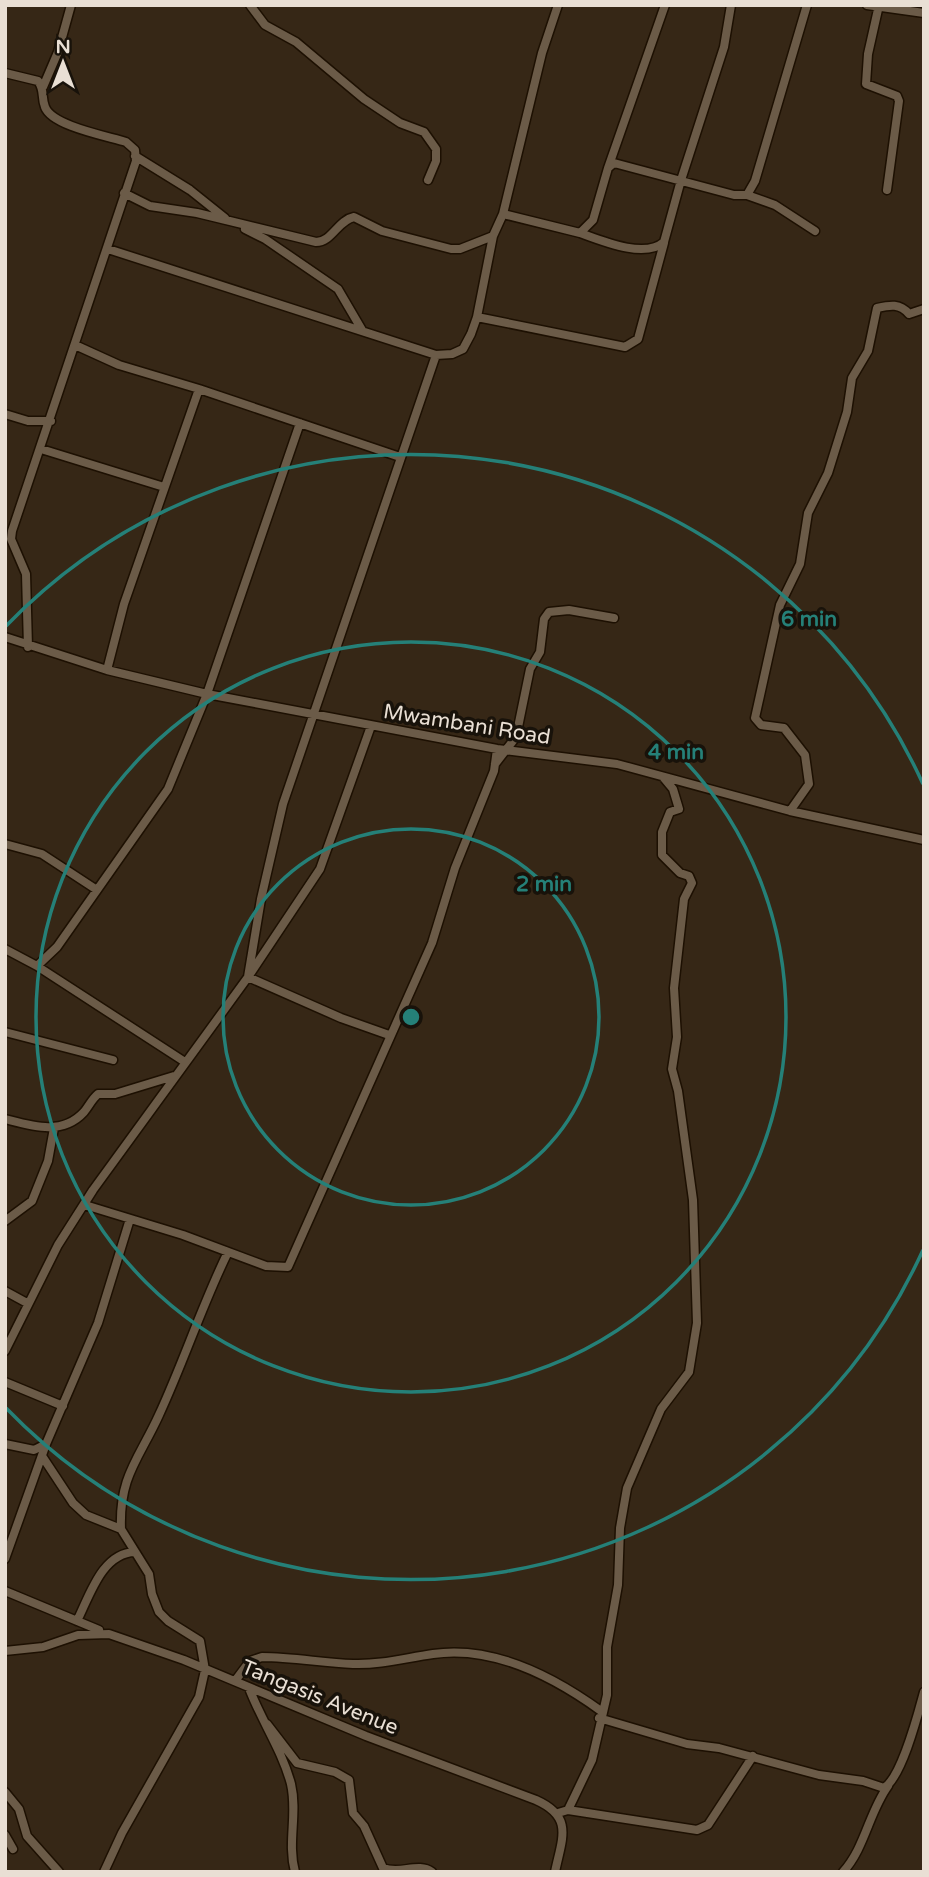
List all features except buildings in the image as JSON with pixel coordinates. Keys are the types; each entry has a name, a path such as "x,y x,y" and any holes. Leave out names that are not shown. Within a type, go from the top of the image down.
{"street":[{"path":"28,647 26,574 11,539 108,249 135,156 135,150 126,142 54,119 45,108 43,87 58,52 71,5"},
{"path":"250,5 265,25 296,42 364,99 400,123 424,132 436,149 436,161 428,180"},
{"path":"108,249 436,355 452,354 463,349 477,317 493,236 503,214 542,53 558,5"},
{"path":"580,233 593,220 608,168 665,5"},
{"path":"477,317 625,348 638,338 681,180 724,47 732,5"},
{"path":"747,195 755,181 807,5"},
{"path":"867,5 924,13"},
{"path":"879,6 868,54 866,84 897,96 899,101 887,190"},
{"path":"5,73 32,77 43,87"},
{"path":"135,156 190,190 229,221 265,239 338,289 362,330"},
{"path":"608,168 621,162 734,195 747,195 775,205 815,231"},
{"path":"124,193 150,206 229,221 320,243 344,221 354,217 382,231 451,249 460,249 493,236"},
{"path":"503,214 580,233 607,243 652,250 664,242"},
{"path":"790,811 809,784 805,755 784,728 761,724 755,718 780,605 800,564 808,513 828,473 847,412 852,378 868,352 873,314 877,308 891,304 904,308 909,314 924,309"},
{"path":"75,345 119,365 400,457"},
{"path":"248,977 261,899 283,804 436,355"},
{"path":"107,670 124,604 199,389"},
{"path":"5,414 28,421 51,421"},
{"path":"37,966 57,947 168,789 207,694 299,423"},
{"path":"41,449 164,487"},
{"path":"495,764 516,737 530,669 540,652 544,619 549,612 569,610 614,618"},
{"name":"Mwambani Road","path":"5,638 107,670 207,694 497,748 617,764 790,811 924,840"},
{"path":"5,1351 58,1245 93,1190 248,977 320,869 371,726"},
{"path":"85,1205 266,1266 288,1267 432,943 455,868 495,764 497,748"},
{"path":"568,1810 592,1760 600,1715 607,1695 607,1647 618,1585 627,1488 661,1409 689,1372 697,1323 692,1200 678,1091 672,1069 677,1037 674,988 684,899 692,883 689,876 680,873 662,855 664,823 670,812 679,809 678,799 663,777"},
{"path":"5,844 41,854 97,890"},
{"path":"5,948 185,1062"},
{"path":"248,977 341,1018 389,1035"},
{"path":"5,1032 113,1060"},
{"path":"5,1119 37,1128 54,1128 83,1113 98,1094 115,1094 174,1076"},
{"path":"5,1221 32,1201 48,1161 54,1128"},
{"path":"93,1190 106,1210"},
{"path":"5,1559 41,1456 98,1323 130,1219"},
{"path":"104,1872 122,1833 199,1697 205,1670 200,1641 168,1621 159,1612 152,1594 149,1574 121,1529 121,1514 128,1472 160,1414 205,1297 228,1252"},
{"path":"5,1291 27,1303"},
{"path":"5,1382 63,1405"},
{"path":"5,1444 34,1450 46,1444"},
{"path":"41,1456 73,1503 86,1516 121,1529"},
{"path":"77,1621 110,1561 121,1553 135,1552"},
{"path":"5,1591 108,1634"},
{"name":"Tangasis Avenue","path":"5,1651 43,1647 78,1634 108,1634 235,1681 536,1800 558,1813"},
{"path":"235,1681 250,1661 262,1657 353,1664 400,1662 456,1653 534,1670 600,1715 687,1744 753,1756 819,1775 863,1780 880,1788 888,1786"},
{"path":"249,1688 267,1724 291,1786 294,1811 290,1853 295,1872"},
{"path":"843,1872 855,1857 867,1825 905,1752 924,1692"},
{"path":"267,1724 297,1763 335,1772 349,1780 353,1813 363,1826 383,1868 399,1871 426,1868 432,1872"},
{"path":"555,1872 563,1829 558,1813 568,1810 696,1830 708,1825 753,1756"},
{"path":"5,1792 19,1808 27,1836 59,1872"},
{"path":"5,1835 13,1849"}]}
